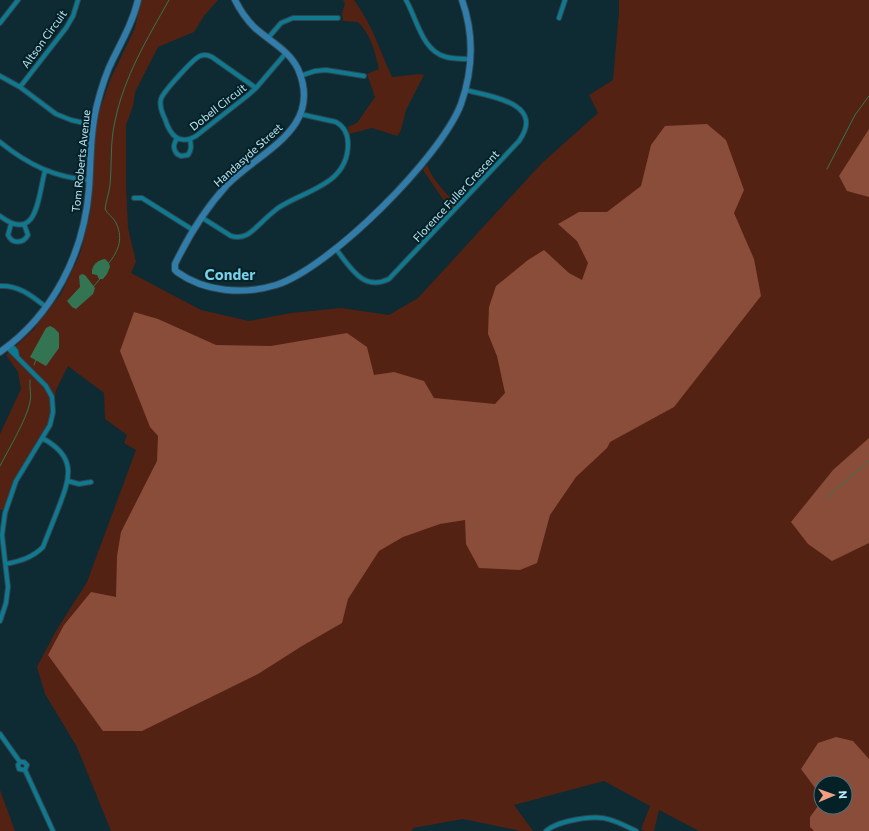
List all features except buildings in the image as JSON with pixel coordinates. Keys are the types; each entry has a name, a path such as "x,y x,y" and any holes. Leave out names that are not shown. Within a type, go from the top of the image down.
{"street":[{"path":"0,23 18,0"},
{"name":"Altson Circuit","path":"20,87 66,28 73,16 78,0"},
{"name":"Tom Roberts Avenue","path":"0,352 26,331 46,307 62,282 74,256 85,219 90,180 90,152 96,106 105,78 128,30 138,0"},
{"name":"Handasyde Street","path":"235,0 247,19 255,28 286,53 295,64 300,76 303,105 294,128 287,136 234,179 213,201 193,230 175,264 175,270 194,280 222,290 254,290 290,280 336,248"},
{"path":"406,0 424,40 431,49 444,56 470,59"},
{"path":"336,248 391,197 433,150 454,120 465,90 470,59 469,26 462,0"},
{"path":"559,18 565,0"},
{"path":"268,38 281,23 293,18 338,18"},
{"name":"Dobell Circuit","path":"256,88 212,56 206,55 198,57 165,92 161,100 161,111 169,130 177,138 190,139 196,136 256,88 286,53"},
{"path":"300,76 315,71 326,70 364,76"},
{"path":"0,76 20,87 56,114 71,120 93,125"},
{"name":"Florence Fuller Crescent","path":"336,248 358,276 363,280 374,283 384,282 389,279 519,141 524,133 525,121 516,105 507,101 465,90"},
{"path":"202,217 231,236 244,237 251,233 280,207 320,187 335,176 347,157 348,145 346,131 336,122 300,114"},
{"name":"Dobell Circuit","path":"177,138 173,148 176,154 181,156 188,155 191,150 190,139"},
{"path":"0,142 22,159 46,171 67,177 90,180"},
{"path":"0,216 11,224 24,224 29,221 36,213 46,171"},
{"path":"134,198 142,198 193,230"},
{"path":"11,224 8,235 13,241 18,242 24,240 28,235 24,224"},
{"path":"0,286 20,289 46,307"},
{"path":"0,621 7,596 8,582 2,535 5,513 16,482 50,425 53,404 52,397 43,383 9,346"},
{"path":"6,564 32,557 43,547 68,482 68,469 62,454 57,448 42,438"},
{"path":"68,482 79,484 91,482"},
{"path":"0,734 20,762 24,762 27,765 25,770 53,831"},
{"path":"546,831 557,824 595,817 619,822 636,831"}],"shaded area":[{"path":"141,0 218,0 204,16 194,32 158,47 135,92 133,106 126,125 128,228 136,262 131,273 201,310 249,321 291,313 341,308 389,315 418,298 541,164 598,113 589,95 613,80 619,0 869,0 869,831 699,831 659,810 654,831 645,831 641,829 650,806 604,781 514,805 533,831 521,831 463,819 413,828 412,831 111,831 77,747 45,694 37,667 56,631 87,582 136,450 124,443 127,435 105,419 104,393 68,366 56,390 51,418 15,479 3,510 0,510 0,434 21,389 18,372 6,355 33,330 61,294 80,254 90,214 95,125 110,80 135,28"},
{"path":"343,0 354,0 366,18 392,77 420,74 424,75 406,110 401,130 397,136 372,128 349,134 348,127 357,123 375,97 367,74 379,69 372,44 366,32 358,22 343,21 342,13 345,4"},
{"path":"707,124 726,140 744,190 734,213 754,259 761,296 674,407 610,442 607,448 576,477 550,515 537,563 520,570 479,568 466,544 465,520 440,524 403,537 379,551 348,599 342,623 258,674 142,731 103,731 48,655 64,625 91,592 116,597 117,556 121,532 157,461 158,436 150,427 120,351 134,312 158,319 216,345 271,346 347,333 367,347 374,375 394,372 424,381 434,398 495,404 505,393 497,356 488,334 489,307 496,286 528,260 544,250 569,273 582,280 588,263 577,241 558,224 579,212 607,212 641,186 651,145 665,126"},
{"path":"869,129 869,197 847,191 839,176"},
{"path":"427,165 440,186 457,204 451,211 423,170"},
{"path":"105,259 109,263 110,267 103,279 99,279 97,275 92,274 92,271 94,266 100,260"},
{"path":"82,274 85,275 95,288 93,294 76,309 67,301 80,287 79,276"},
{"path":"50,326 59,333 59,348 46,366 30,357 46,328"},
{"path":"869,438 869,543 832,561 808,544 791,522 833,470"},
{"path":"836,737 853,741 869,759 869,831 814,831 810,827 810,817 813,813 813,815 853,815 853,775 813,775 813,785 801,769 818,743"},
{"path":"0,790 15,831 0,831"}],"waterway":[{"path":"108,264 115,254 120,238 115,221 105,209 110,185 113,129 119,105 130,74 169,0"},
{"path":"827,169 855,115 869,96"},
{"path":"93,287 100,279"},
{"path":"34,365 36,360"},
{"path":"0,466 21,426 28,409 31,399 30,380"},
{"path":"826,498 869,461"}],"district":[{"name":"Conder","path":"230,275"}]}
